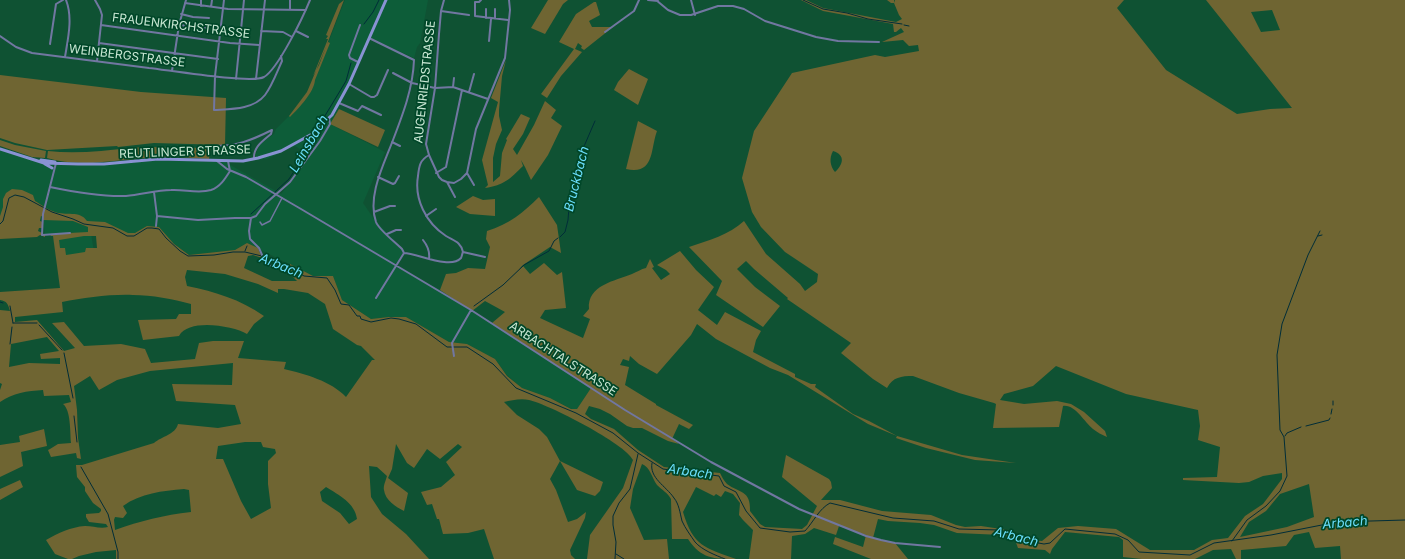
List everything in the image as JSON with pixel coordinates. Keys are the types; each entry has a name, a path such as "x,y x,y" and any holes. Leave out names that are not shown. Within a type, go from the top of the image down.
{"main road":[{"name":"REUTLINGER STRASSE","path":"25,157 60,164 91,164 168,159 228,161 254,159 280,151 312,134 329,118 339,103 386,0"},
{"name":"REUTLINGER STRASSE","path":"0,148 38,161 55,163"},
{"path":"38,161 52,168"}],"street":[{"path":"50,44 56,4 63,0"},
{"path":"65,57 70,18 66,0"},
{"path":"95,0 102,15 100,22 101,25 97,61"},
{"path":"201,0 201,6"},
{"path":"211,7 212,0"},
{"path":"224,0 215,76 214,110 240,108 255,103 262,98 268,90 282,61 281,56"},
{"path":"236,79 244,0"},
{"path":"265,0 256,79 263,78 269,73 281,56 296,31 310,0"},
{"path":"290,0 290,10"},
{"name":"AUGENRIEDSTRASSE","path":"444,0 436,88 426,144 436,172 442,180 447,182 455,197"},
{"path":"480,0 479,2 475,1 475,16 508,20"},
{"path":"447,182 454,183 467,173 476,129 505,58 510,10 509,0"},
{"path":"606,32 634,11 639,0"},
{"path":"648,0 657,1 674,13 684,15 695,14 718,6 733,6 765,21 816,37 838,40 879,42"},
{"path":"691,0 695,14"},
{"path":"172,71 176,35 181,14 186,2 201,6 224,8 306,10"},
{"path":"486,9 486,18"},
{"path":"495,9 496,19"},
{"path":"442,11 469,15"},
{"path":"181,14 209,18"},
{"path":"489,41 492,19"},
{"name":"FRAUENKIRCHSTRASSE","path":"101,25 240,44 259,45"},
{"path":"179,25 208,28"},
{"path":"358,62 350,58 349,55 360,25"},
{"path":"261,30 283,32 292,37"},
{"path":"296,31 308,37"},
{"name":"WEINBERGSTRASSE","path":"0,36 7,42 24,51 236,79 256,79"},
{"path":"369,38 414,60 412,83 392,142 378,177 374,200 374,212 377,224 402,249 404,253"},
{"path":"99,43 218,59"},
{"path":"348,84 371,97 374,97 377,94 388,70"},
{"path":"393,73 412,83 436,88 453,87 488,99"},
{"path":"469,92 474,74"},
{"path":"453,87 454,78"},
{"path":"436,172 446,167 462,90"},
{"path":"339,103 358,111 362,106 381,115"},
{"path":"156,216 198,220 251,218 256,216 265,204 290,182 328,128 330,124 329,118"},
{"path":"212,146 228,146 244,143 272,130 272,134 258,146 254,159"},
{"path":"392,142 400,146"},
{"path":"429,155 422,159 419,166 417,187 418,196 426,216 434,228 459,243 463,252"},
{"name":"ARBACHTALSTRASSE","path":"217,161 230,171 246,177 471,310 625,410 711,462 815,517 866,536 895,543 940,547"},
{"path":"225,166 228,161"},
{"path":"50,187 74,192 112,196 126,196 173,190 202,192 221,184 230,171 228,161"},
{"path":"55,163 52,168 50,187 43,214 42,234 70,233"},
{"path":"52,173 55,163"},
{"path":"467,173 474,185"},
{"path":"378,177 393,184 399,176"},
{"path":"154,192 156,226"},
{"path":"260,222 262,225 270,221 282,198"},
{"path":"374,212 390,206 395,206"},
{"path":"426,216 436,209"},
{"path":"251,218 249,230 250,239 259,248 266,264 279,268"},
{"path":"387,234 396,230 401,230"},
{"path":"423,240 429,254 429,259"},
{"path":"463,252 485,257"},
{"path":"404,253 411,253 445,262 455,261 460,258 463,252"},
{"path":"376,298 404,253"},
{"path":"454,356 452,343 471,310"}],"shaded area":[{"path":"344,0 319,65 313,76 328,39 326,39 328,36 326,35 339,4"},
{"path":"345,0 428,0 420,43 417,47 414,58 370,38 348,84 339,109 330,124 385,152 363,203 374,219 404,251 395,265 440,290 591,388 577,409 572,409 550,398 522,388 507,375 495,359 467,344 449,342 406,317 371,319 342,300 333,276 313,276 247,243 235,250 189,255 174,244 90,226 95,260 59,263 54,235 45,235 42,208 0,222 0,149 53,164 73,166 151,160 225,162 281,194 310,155 295,146 267,159 253,160 261,143 274,134 276,129 289,116 307,92 322,59"},
{"path":"548,0 568,0 563,4 545,34 531,28"},
{"path":"801,0 806,0 823,8 896,22 902,19 894,3 887,0 894,0 895,3 895,0 1124,0 1117,8 1166,70 1237,114 1270,109 1292,108 1206,0 1405,0 1405,559 1341,559 1340,546 1315,548 1309,532 1294,535 1286,546 1241,550 1241,559 1236,559 1231,549 1213,550 1195,559 1142,559 1123,557 1123,540 1119,537 1065,532 1050,554 1045,550 1018,548 1015,540 1002,535 957,533 934,525 878,519 873,538 895,543 908,559 871,559 833,544 835,537 863,547 866,535 839,526 836,535 814,528 805,534 792,536 791,559 749,559 753,530 739,515 740,503 733,494 725,491 721,497 716,494 714,496 696,487 683,512 691,532 696,539 716,552 736,559 721,559 698,551 688,539 672,539 671,499 667,493 657,485 649,470 642,464 633,489 630,508 644,540 667,539 669,559 587,559 590,535 623,488 633,460 616,444 602,435 539,403 526,399 504,402 517,415 539,429 547,437 560,461 550,479 556,490 568,522 577,519 586,512 585,518 570,550 571,555 575,559 494,559 484,529 468,533 443,534 439,519 437,519 432,504 427,505 421,492 441,487 455,475 446,462 462,447 458,444 440,459 427,449 414,468 407,463 396,444 392,469 388,478 408,493 404,511 394,505 386,497 384,485 387,476 377,467 369,466 371,497 382,514 406,534 429,559 116,559 116,550 96,552 68,559 55,554 46,540 55,535 80,527 108,527 106,524 89,522 86,517 86,514 99,513 101,509 93,503 85,491 85,487 77,477 76,465 82,465 154,443 174,431 178,424 218,428 241,424 235,405 176,401 172,384 232,385 233,363 150,371 117,380 99,390 90,376 74,386 81,459 77,458 76,453 51,457 48,450 58,444 71,443 69,416 66,407 63,404 71,402 69,395 44,396 43,390 37,390 15,395 0,402 0,390 2,384 0,383 0,310 10,311 7,303 0,300 0,292 60,288 53,236 50,234 88,232 88,227 73,221 43,220 43,217 41,216 40,221 43,222 43,228 39,228 38,231 45,234 45,237 40,235 37,237 0,239 0,216 3,207 3,199 6,193 12,189 22,190 33,195 35,201 47,209 59,213 76,214 87,221 105,222 128,233 135,233 147,226 159,227 174,244 189,255 235,250 247,243 258,248 262,258 253,255 248,256 244,268 272,281 297,281 289,273 290,264 313,276 333,276 342,300 371,319 406,317 449,342 467,344 495,359 507,376 522,388 550,398 571,409 577,409 591,388 492,323 505,312 485,301 472,311 440,290 446,274 456,273 468,268 485,269 490,247 486,239 487,231 502,225 515,217 539,197 557,225 561,253 550,247 523,265 519,269 523,266 530,274 544,263 557,275 562,272 566,308 545,310 540,318 583,338 590,319 583,316 589,309 592,294 597,289 610,282 646,268 650,259 654,267 652,268 661,280 670,274 657,265 680,251 696,270 714,287 698,310 717,325 725,312 761,331 756,340 753,352 795,374 795,377 811,384 816,384 815,387 853,414 897,436 868,424 788,375 770,368 716,339 697,324 691,335 657,374 639,364 630,356 629,361 623,359 620,365 629,367 625,385 656,405 693,425 689,429 679,424 672,439 679,444 668,441 642,428 627,426 600,409 589,406 585,414 591,419 614,429 638,450 664,467 720,473 727,484 743,493 749,499 750,511 760,524 765,527 802,529 807,525 817,506 782,477 786,455 829,479 832,488 821,500 840,500 882,511 931,515 965,527 981,526 1008,530 1023,539 1042,541 1058,528 1078,526 1116,529 1150,550 1194,550 1212,540 1228,538 1245,516 1263,504 1282,479 1282,473 1263,476 1249,482 1239,483 1183,480 1183,478 1217,477 1220,447 1198,440 1200,426 1198,410 1126,394 1056,366 1033,386 1004,394 1000,400 1024,404 1057,401 1071,404 1084,412 1105,431 1107,437 1093,429 1079,414 1067,406 1063,406 1059,427 993,428 996,404 994,403 959,393 913,376 905,376 895,379 887,388 873,379 841,353 851,343 787,299 788,298 746,261 737,269 755,287 780,306 763,327 716,295 722,281 689,247 725,234 744,221 766,254 800,284 805,291 817,282 818,274 785,252 761,227 752,212 742,178 754,131 792,73 875,55 885,57 919,51 918,45 909,46 903,40 882,42 904,32 901,28 894,32 893,24 823,11","holes":["1272,10 1280,30 1261,32 1251,12","833,151 840,155 842,160 840,166 835,172 831,165 831,156","84,236 96,236 97,248 86,248 85,252 66,255 65,248 60,248 59,240","187,270 225,274 258,284 278,293 278,289 308,293 325,304 333,329 357,345 361,346 375,360 372,360 346,397 340,391 325,382 284,369 286,362 238,358 244,341 213,341 199,343 195,359 151,363 145,349 121,344 84,346 64,322 52,323 75,348 64,351 37,320 15,322 15,317 63,312 62,302 115,295 140,295 170,299 191,304 191,314 179,314 176,319 138,320 143,340 179,336 184,330 201,325 222,326 247,334 254,324 264,316 246,305 227,297 187,286 185,277","47,337 59,351 40,354 41,359 60,358 60,364 29,363 9,367 11,344","245,442 261,442 263,447 275,449 276,453 268,461 268,484 271,508 251,519 241,501 223,459 216,459 218,446","1309,484 1314,517 1287,527 1240,537 1249,522 1266,511 1280,494","326,487 341,496 350,504 356,513 357,519 349,524 340,513 322,501 320,492","184,489 189,490 191,512 152,519 115,530 115,517 123,518 127,513 123,506 144,495"]},
{"path":"596,2 600,15 589,21 592,27 613,27 584,50 578,43 575,49 582,52 561,76 547,98 541,94 574,49 559,42 576,14"},
{"path":"328,42 330,43 312,89 302,104 290,117 289,116 307,92"},
{"path":"506,60 502,76 499,110 502,130 496,144 493,158 493,182 500,176 502,153 507,140 506,139 521,114 530,118 523,134 513,149 517,155 534,125 545,101 556,110 551,118 562,126 548,155 531,180 521,160 523,166 510,178 497,185 485,188 488,185 482,160 498,102 491,98"},
{"path":"629,69 648,79 638,105 614,90 618,82"},
{"path":"0,75 141,92 226,98 225,145 154,143 118,147 47,150 15,143 0,138"},
{"path":"339,109 385,130 378,147 330,124"},
{"path":"638,121 657,131 652,153 647,165 635,170 626,169"},
{"path":"0,140 15,145 46,151 45,158 32,157 0,146"},
{"path":"145,147 211,148 209,159 166,157 74,163 47,158 48,151 89,152 130,148 127,150"},
{"path":"473,196 483,200 495,199 495,216 470,214 456,207"},
{"path":"44,429 47,446 21,452 23,466 0,477 0,445 20,442 19,436"},
{"path":"897,436 962,455 1016,463 975,460 926,448 896,438"},
{"path":"560,461 603,482 600,491 595,496 577,490"},
{"path":"20,480 23,487 0,500 0,489"}],"waterway":[{"name":"Leinsbach","path":"364,24 373,12 379,0"},
{"path":"803,0 823,9 847,13 868,19 902,24"},
{"path":"904,25 909,26"},
{"name":"Leinsbach","path":"320,124 346,81 351,63"},
{"name":"Bruckbach","path":"560,237 565,232 568,220 570,194 582,151 595,121"},
{"name":"Leinsbach","path":"251,214 289,179 307,152 316,132"},
{"name":"Arbach","path":"0,224 3,221 9,198 15,195 24,197 52,212 84,224 113,228 127,236 134,236 147,228 159,229 166,238 188,256 245,252 266,257 289,267 304,276 327,278 335,290 341,304 349,305 361,319 371,322 391,318 416,324 447,347 467,347 493,364 516,388 576,413 613,433 638,453 663,469 719,476 724,486 736,492 746,511 760,528 790,532 805,531 820,512 830,503 893,518 934,521 959,529 1000,530 1022,540 1044,544 1050,543 1065,529 1115,534 1128,540 1139,552 1190,555 1214,543 1271,535 1337,522 1405,520"},
{"path":"1232,541 1247,520 1266,506 1280,491 1287,476 1284,437 1280,430 1277,355 1282,324 1308,255 1320,231"},
{"path":"1318,236 1322,235"},
{"name":"Bruckbach","path":"474,306 503,285 524,265 549,251 554,241 558,238"},
{"name":"Arbach","path":"245,251 247,246"},
{"path":"10,306 13,323"},
{"path":"13,323 37,323"},
{"path":"39,325 62,350"},
{"path":"10,344 12,327"},
{"path":"64,353 73,398"},
{"path":"1331,414 1332,409"},
{"path":"74,416 77,442"},
{"path":"1306,426 1329,420 1330,418"},
{"path":"1285,436 1287,433 1301,427"},
{"path":"615,559 616,542 613,516 619,503 630,489 638,454"},
{"path":"652,463 653,473 659,482 676,500 682,521 695,542 705,550 725,559"},
{"path":"81,467 108,514 118,552 118,559"},
{"path":"616,554 624,559"}]}
